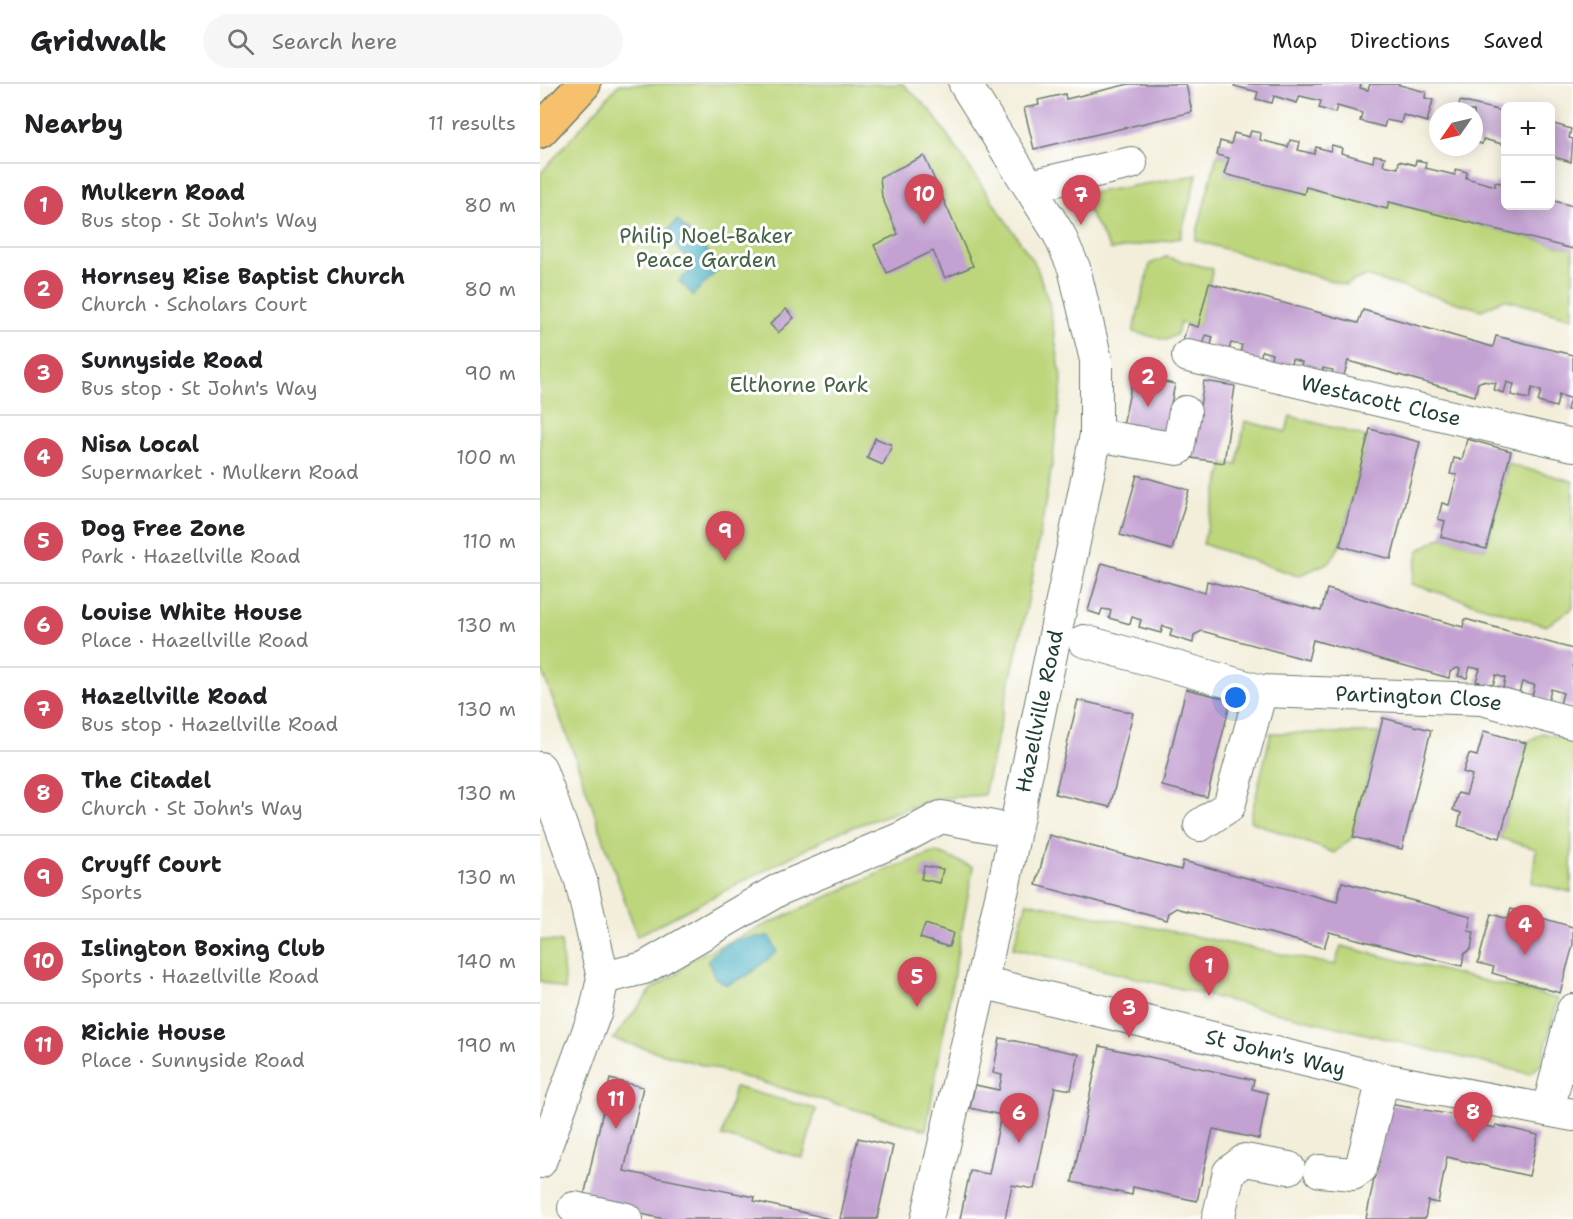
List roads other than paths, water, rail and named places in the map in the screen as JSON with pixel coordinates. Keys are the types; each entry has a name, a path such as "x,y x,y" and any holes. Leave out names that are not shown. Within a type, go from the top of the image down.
{"main road":[{"path":"540,131 584,84"}],"street":[{"name":"Hazellville Road","path":"927,1219 1014,831 1096,435 1096,360 1074,268 1059,234 965,84"},
{"path":"1030,186 1131,163"},
{"name":"Westacott Close","path":"1188,356 1573,445"},
{"path":"1096,435 1178,449 1185,412"},
{"name":"Partington Close","path":"1084,641 1260,691 1482,699 1573,723"},
{"path":"1200,825 1229,806 1260,691"},
{"path":"540,768 581,881 603,978 596,1010 540,1162"},
{"path":"603,978 644,968 780,889 902,838 941,817 1014,831"},
{"name":"St John's Way","path":"981,982 1383,1079 1560,1112"},
{"path":"1560,1112 1573,1010"},
{"path":"1320,1171 1353,1174 1361,1168 1383,1079"},
{"path":"1218,1219 1229,1172 1245,1160 1289,1168"},
{"path":"574,1208 626,1219"}],"water":[{"path":"677,220 722,266 693,295 679,281 695,266 664,234"},
{"path":"770,936 777,952 748,975 727,985 715,978 708,961 720,948 743,939"}],"place":[{"name":"Islington Boxing Club","path":"924,224"},
{"name":"Hazellville Road","path":"1081,225"},
{"name":"Hornsey Rise Baptist Church","path":"1148,407"},
{"name":"Cruyff Court","path":"725,561"},
{"name":"Nisa Local","path":"1525,955"},
{"name":"Mulkern Road","path":"1209,996"},
{"name":"Dog Free Zone","path":"917,1007"},
{"name":"Sunnyside Road","path":"1129,1038"},
{"name":"Richie House","path":"616,1129"},
{"name":"The Citadel","path":"1473,1142"},
{"name":"Louise White House","path":"1019,1143"}],"park label":[{"name":"Philip Noel-Baker Peace Garden","path":"706,248"},
{"name":"Elthorne Park","path":"799,385"}]}
